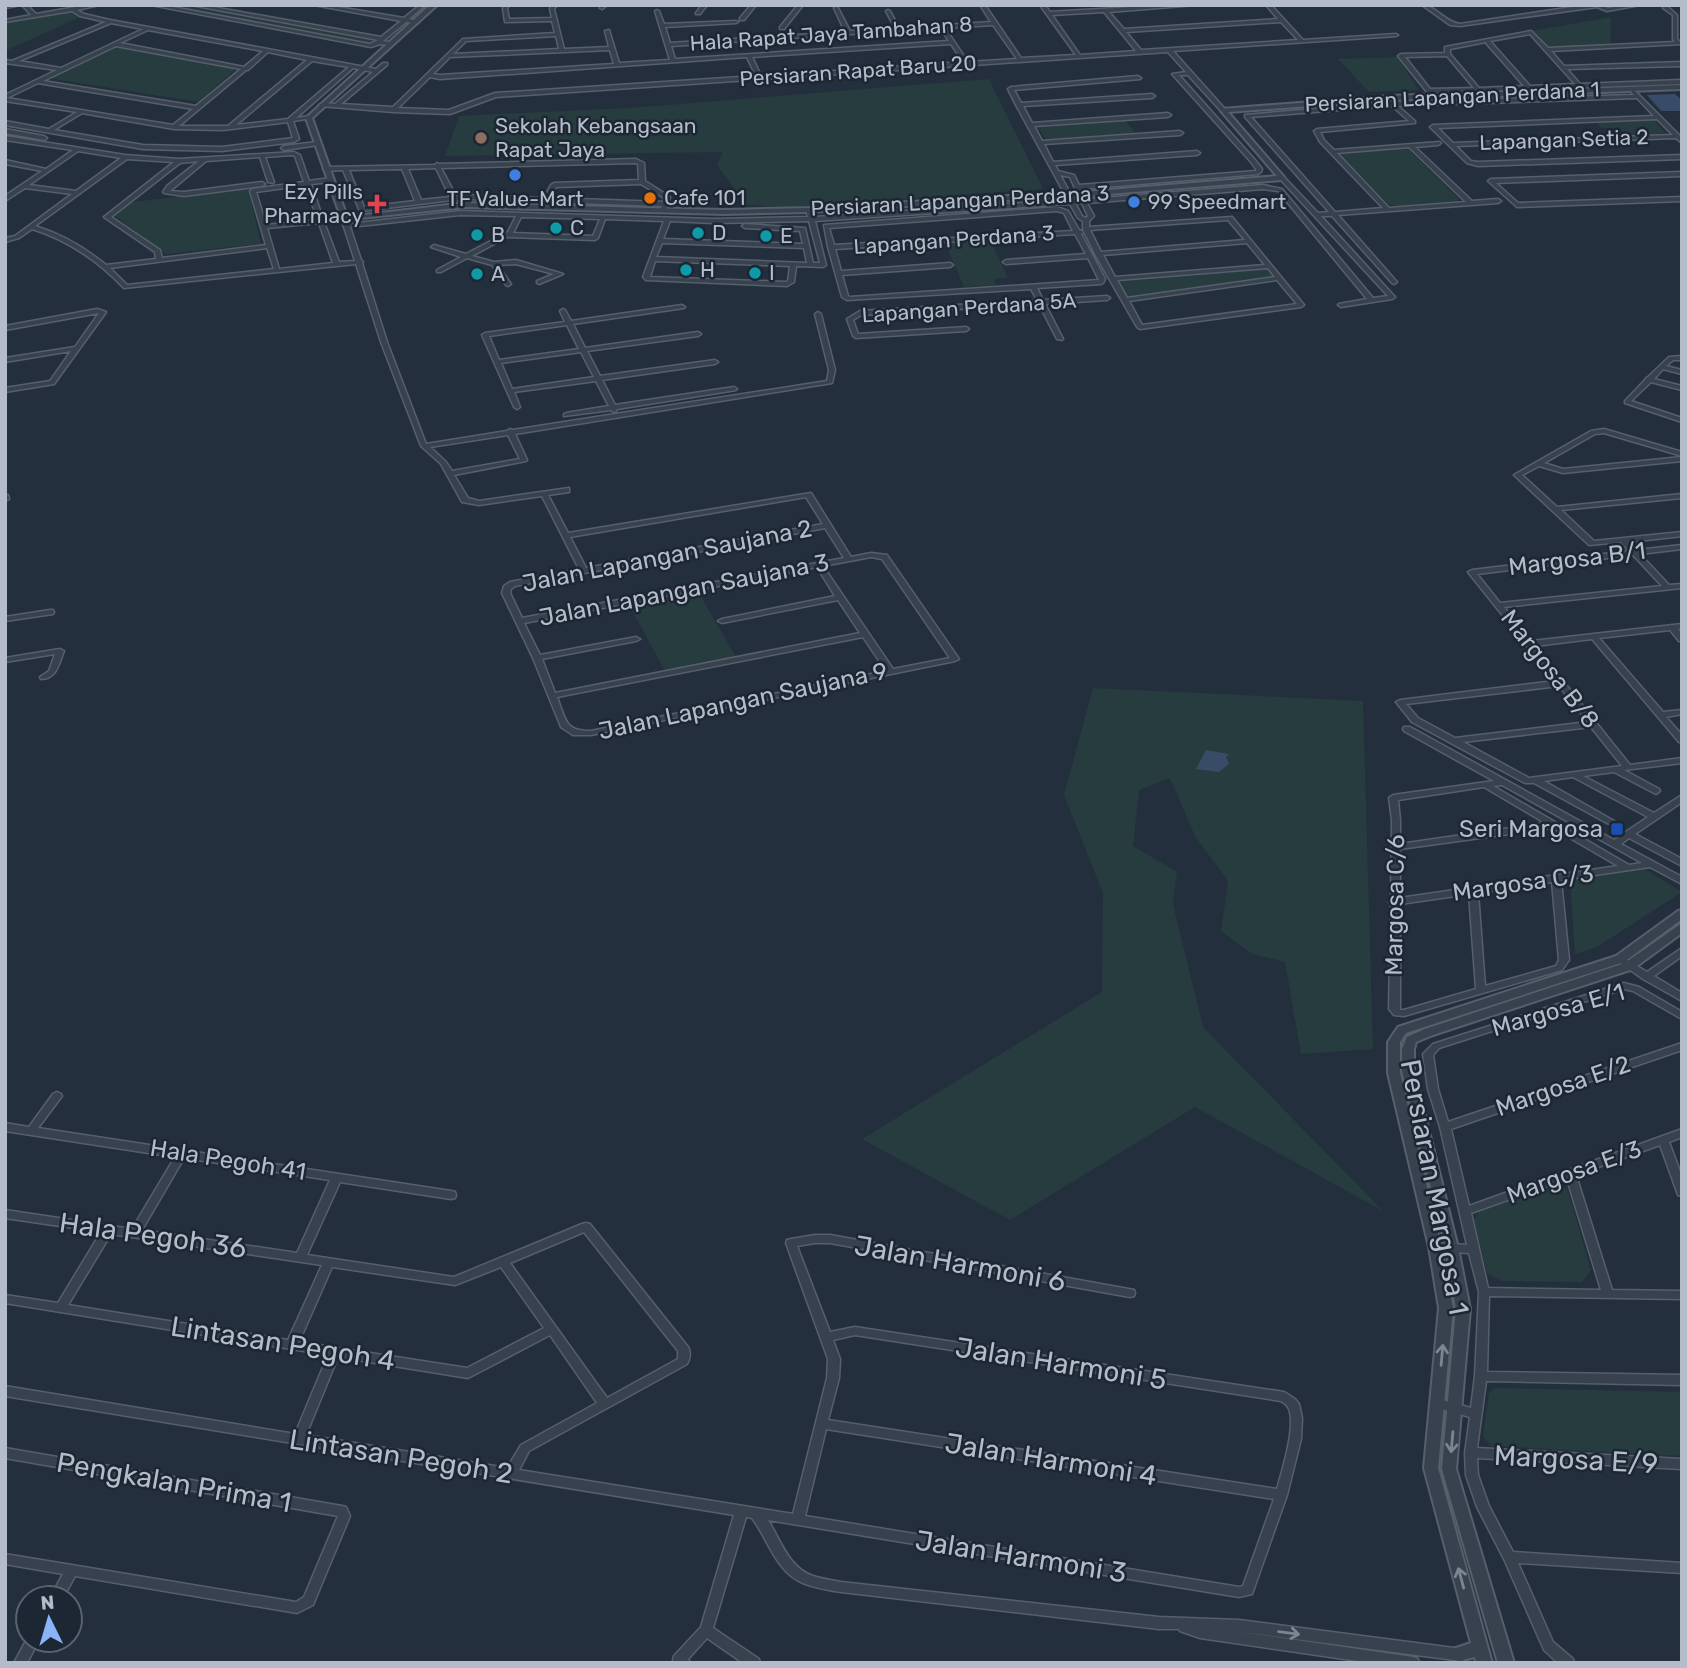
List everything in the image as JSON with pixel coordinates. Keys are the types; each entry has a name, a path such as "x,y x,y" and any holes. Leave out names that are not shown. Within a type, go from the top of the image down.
{"street":[{"path":"5,7 14,5"},
{"path":"24,5 35,16"},
{"path":"5,21 97,5"},
{"path":"153,5 371,46 423,5"},
{"path":"193,5 391,44"},
{"path":"220,10 230,5"},
{"path":"316,5 416,22"},
{"path":"5,98 174,127 230,127 309,118 433,5"},
{"path":"508,5 505,8 508,22 554,19"},
{"path":"555,5 552,9 562,51"},
{"path":"698,13 705,5"},
{"path":"662,26 739,21 754,5"},
{"path":"782,28 801,5"},
{"path":"982,5 1020,60"},
{"path":"1042,5 1079,56"},
{"path":"1048,14 1193,5"},
{"path":"1268,5 1302,41"},
{"path":"1424,5 1451,24 1460,25 1598,5 1607,10 1638,5"},
{"path":"1665,7 1679,5"},
{"path":"1665,7 1674,13 1679,22 1675,39 1680,43"},
{"path":"836,8 848,33"},
{"path":"73,9 82,15 110,21 376,71"},
{"path":"657,11 673,61"},
{"path":"888,11 898,30"},
{"path":"1106,11 1140,52"},
{"path":"1122,31 1282,20"},
{"path":"13,62 110,21"},
{"name":"Hala Rapat Jaya Tambahan 8","path":"668,45 995,23"},
{"path":"942,27 967,64"},
{"path":"5,98 148,28"},
{"path":"607,31 617,65"},
{"path":"1480,92 1448,54 1447,48 1531,32 1578,85"},
{"path":"393,110 467,39 557,34"},
{"name":"Persiaran Rapat Baru 20","path":"322,105 450,112 495,95 1396,35"},
{"path":"429,75 440,77 951,42"},
{"path":"1488,42 1529,88"},
{"path":"1547,50 1680,43"},
{"path":"113,44 246,69"},
{"path":"450,56 612,48"},
{"path":"1169,50 1392,297 1341,305"},
{"path":"174,127 266,51"},
{"path":"1448,54 1401,56 1429,91 1480,92 1578,85 1682,85"},
{"path":"749,57 759,78"},
{"path":"230,127 310,60"},
{"path":"5,61 60,69"},
{"path":"335,106 385,64"},
{"path":"1562,68 1682,64"},
{"path":"290,120 351,68"},
{"path":"1082,194 1258,172 1259,169 1253,161 1175,74 1190,73"},
{"path":"1086,220 1080,217 1010,90 1138,78"},
{"path":"36,81 197,108"},
{"name":"Persiaran Lapangan Perdana 1","path":"1223,110 1393,102 1480,92 1631,89 1682,85"},
{"path":"1631,89 1682,141"},
{"path":"1019,105 1152,96"},
{"path":"1394,282 1247,116 1393,102 1638,96"},
{"path":"1388,210 1317,131 1413,122 1393,102"},
{"path":"49,131 81,112"},
{"path":"1030,125 1168,115"},
{"path":"1129,117 1143,135"},
{"path":"1658,117 1433,127 1472,163 1682,157"},
{"path":"309,118 360,262 384,342 424,446 444,463 465,500 479,503 566,489"},
{"path":"5,123 143,147 222,149 295,140 290,120"},
{"path":"1670,129 1682,129"},
{"path":"5,131 129,155 208,156 317,144"},
{"path":"1041,143 1180,132"},
{"name":"Lapangan Setia 2","path":"1451,145 1676,136"},
{"path":"5,138 179,161 283,153 297,155 338,265"},
{"path":"93,146 103,141"},
{"path":"1334,152 1438,144"},
{"path":"1411,146 1471,203"},
{"path":"5,199 78,149"},
{"path":"1052,164 1197,153"},
{"path":"5,240 17,237 129,155"},
{"path":"262,155 271,182"},
{"path":"159,259 158,251 107,217 179,161"},
{"path":"203,161 166,192 184,194 271,182 330,180"},
{"path":"326,169 632,161 641,163 642,182"},
{"path":"5,162 46,170"},
{"path":"437,165 456,202"},
{"path":"404,166 419,203"},
{"path":"345,168 362,209 419,203 546,200 665,207 666,197 642,182 554,186 546,200"},
{"path":"1056,172 1072,176 1091,216 1086,220"},
{"path":"1682,174 1491,181 1513,203 1682,199"},
{"name":"Persiaran Lapangan Perdana 3","path":"519,216 667,221 813,219 1071,198 1082,194 1098,196 1186,189 1282,178"},
{"path":"277,271 254,189 308,180"},
{"path":"1178,180 1186,189 1264,187 1280,190 1371,300"},
{"path":"23,186 78,193"},
{"name":"Persiaran Lapangan Perdana 3","path":"345,223 456,202 809,211 1071,198"},
{"path":"1317,215 1498,201"},
{"path":"1057,209 1066,212 1076,232 1102,279 1101,282 849,299 845,297 827,224 1057,209"},
{"path":"653,259 823,265 809,211"},
{"path":"345,223 460,213 519,216 507,235 439,271"},
{"name":"Lapangan Perdana 3","path":"831,247 1076,232 1230,218 1250,241"},
{"path":"507,235 595,238 603,219"},
{"path":"1086,220 1087,230 1098,254 1139,326 1144,328 1301,305 1250,241 1098,254"},
{"path":"263,227 323,221"},
{"path":"793,264 791,282 787,284 646,277 667,221 801,228 810,265"},
{"path":"31,227 54,233 105,267 126,287 133,288 360,262"},
{"path":"1311,229 1328,227"},
{"path":"660,241 806,246"},
{"path":"105,267 270,246"},
{"path":"434,247 494,264 516,262 560,274 539,282"},
{"path":"1006,262 1089,256"},
{"path":"1342,264 1360,262"},
{"path":"494,264 508,284"},
{"path":"839,273 950,265"},
{"path":"1113,279 1269,265"},
{"path":"1124,300 1279,278"},
{"path":"1033,287 1059,339"},
{"name":"Lapangan Perdana 5A","path":"966,329 856,336 850,319 860,313 1107,299"},
{"path":"517,407 485,335 682,307"},
{"path":"5,328 100,310 102,313 52,383 5,390"},
{"path":"563,311 615,411"},
{"path":"566,415 615,411 830,382 832,370 818,314"},
{"path":"497,362 698,334"},
{"path":"5,360 75,349"},
{"path":"1682,358 1671,358 1627,402 1682,420"},
{"path":"510,391 715,362"},
{"path":"1661,367 1682,372"},
{"path":"1648,379 1682,388"},
{"path":"424,446 734,390"},
{"path":"450,472 524,460 510,430"},
{"path":"1682,454 1600,431 1589,434 1518,475 1589,542 1682,534"},
{"path":"1538,463 1563,471 1682,459"},
{"path":"544,493 583,570"},
{"path":"566,536 808,495 848,558"},
{"path":"1554,509 1682,496"},
{"name":"Jalan Lapangan Saujana 2","path":"520,621 506,588 513,584 827,525"},
{"path":"1623,540 1667,587"},
{"name":"Margosa B/1","path":"1472,572 1682,547"},
{"name":"Jalan Lapangan Saujana 3","path":"520,621 871,555 884,557 955,659"},
{"path":"818,564 889,670"},
{"name":"Margosa B/8","path":"1472,572 1628,767"},
{"path":"1499,606 1682,586"},
{"path":"722,621 840,597"},
{"path":"5,619 50,612"},
{"path":"520,621 552,696 865,634"},
{"path":"1530,644 1682,626"},
{"path":"1672,627 1682,639"},
{"path":"1594,637 1682,740"},
{"path":"537,658 636,639"},
{"path":"5,660 59,651 52,673 44,677"},
{"name":"Jalan Lapangan Saujana 9","path":"552,696 565,727 576,733 591,733 889,670 955,659"},
{"path":"1561,683 1400,702 1415,720 1528,781 1682,760"},
{"path":"1661,715 1682,712"},
{"path":"1438,746 1455,741 1593,724"},
{"path":"1407,729 1682,881"},
{"path":"1615,769 1656,791"},
{"path":"1576,775 1655,817"},
{"path":"1536,780 1610,821"},
{"path":"1484,785 1503,782"},
{"path":"1484,785 1628,868"},
{"name":"Margosa C/6","path":"1480,992 1404,1013 1397,1013 1394,1009 1394,796 1484,785"},
{"path":"1616,843 1682,798"},
{"path":"1395,847 1553,825"},
{"path":"1630,835 1682,863"},
{"name":"Margosa C/3","path":"1394,902 1652,864"},
{"path":"1473,891 1480,992 1559,968 1564,964 1556,878"},
{"name":"Persiaran Margosa 1","path":"1482,1655 1431,1468 1446,1308 1435,1247 1394,1073 1396,1036 1410,1027 1625,963 1682,913"},
{"name":"Persiaran Margosa 1","path":"1505,1660 1449,1469 1463,1310 1452,1248 1408,1071 1408,1049 1411,1040 1625,963 1682,927"},
{"path":"1646,977 1682,951"},
{"path":"1625,963 1682,998"},
{"name":"Margosa E/1","path":"1445,1126 1433,1089 1430,1049 1624,986 1636,989 1682,1016"},
{"name":"Margosa E/2","path":"1445,1126 1682,1046"},
{"path":"31,1131 57,1096"},
{"path":"1445,1126 1484,1292 1481,1376 1471,1453 1472,1475 1483,1507 1509,1557 1548,1646 1569,1663"},
{"name":"Hala Pegoh 41","path":"5,1127 451,1195"},
{"name":"Margosa E/3","path":"1465,1211 1682,1133"},
{"path":"1662,1140 1682,1192"},
{"path":"136,1232 182,1153"},
{"path":"1570,1173 1608,1294"},
{"path":"301,1258 337,1177"},
{"name":"Hala Pegoh 36","path":"5,1214 455,1281 505,1263 542,1244 586,1227 684,1350 683,1361 604,1403"},
{"path":"61,1307 108,1229"},
{"name":"Jalan Harmoni 6","path":"828,1337 791,1243 830,1239 1130,1293"},
{"path":"1435,1247 1474,1249"},
{"path":"292,1344 329,1262"},
{"path":"505,1263 604,1403 525,1448 510,1474"},
{"path":"1484,1292 1682,1295"},
{"name":"Lintasan Pegoh 4","path":"5,1298 468,1373 552,1329"},
{"name":"Jalan Harmoni 5","path":"828,1337 855,1331 1284,1397 1293,1404 1296,1412 1295,1447 1280,1495"},
{"path":"798,1520 833,1378 834,1359 828,1337"},
{"path":"299,1439 335,1351"},
{"path":"1481,1376 1682,1380"},
{"name":"Lintasan Pegoh 2","path":"5,1391 798,1520"},
{"path":"1437,1404 1475,1414"},
{"name":"Jalan Harmoni 4","path":"822,1424 1280,1495"},
{"name":"Pengkalan Prima 1","path":"5,1453 342,1511 344,1516 309,1601 297,1608 72,1570"},
{"name":"Margosa E/9","path":"1471,1453 1682,1464"},
{"name":"Jalan Harmoni 3","path":"798,1520 1245,1592 1265,1544 1280,1495"},
{"path":"684,1663 679,1660 706,1630 741,1512"},
{"path":"757,1515 766,1525 787,1565 801,1577 816,1582 864,1591 1172,1624 1239,1626 1458,1654 1475,1650 1482,1655 1505,1660"},
{"path":"1509,1557 1682,1567"},
{"path":"5,1559 72,1570 64,1584"},
{"path":"1172,1624 1200,1632 1413,1663"},
{"path":"706,1630 754,1663"}],"green space":[{"path":"164,5 182,5 372,40 372,43 367,44"},
{"path":"69,12 80,17 5,51 5,23"},
{"path":"1611,17 1610,46 1549,48 1532,31"},
{"path":"120,46 236,69 198,102 48,78"},
{"path":"1397,57 1419,90 1369,92 1338,59"},
{"path":"989,79 1043,189 791,207 747,205 717,165 723,152 445,156 459,116 629,108"},
{"path":"1125,120 1136,134 1046,140 1037,126"},
{"path":"1594,120 1654,120 1666,133 1627,136 1619,128 1601,128"},
{"path":"1408,149 1459,199 1397,206 1388,204 1342,156 1343,153"},
{"path":"248,189 261,244 166,254 115,216 132,202"},
{"path":"990,240 1008,278 994,279 996,285 964,287 945,243"},
{"path":"1267,267 1273,277 1127,298 1119,281"},
{"path":"697,590 736,657 665,671 628,603"},
{"path":"1093,688 1363,701 1373,1049 1301,1054 1285,962 1252,954 1221,931 1228,881 1195,836 1170,778 1139,790 1133,846 1177,872 1173,904 1203,1027 1383,1211 1195,1107 1010,1220 862,1139 1102,992 1103,893 1064,795"},
{"path":"1645,869 1682,892 1597,947 1575,954 1570,880"},
{"path":"1557,1183 1567,1188 1591,1270 1582,1282 1501,1281 1487,1273 1474,1220 1480,1210"},
{"path":"1496,1388 1682,1392 1682,1456 1491,1446 1483,1436 1489,1392"}],"water":[{"path":"1675,94 1682,100 1682,111 1661,111 1647,95"},
{"path":"1206,750 1229,754 1226,757 1229,764 1219,772 1196,769"}],"place":[{"name":"Sekolah Kebangsaan Rapat Jaya","path":"481,138"},
{"name":"TF Value-Mart","path":"515,175"},
{"name":"Cafe 101","path":"650,198"},
{"name":"99 Speedmart","path":"1134,202"},
{"name":"Ezy Pills Pharmacy","path":"377,204"},
{"name":"C","path":"556,228"},
{"name":"D","path":"698,233"},
{"name":"B","path":"477,235"},
{"name":"E","path":"766,236"},
{"name":"H","path":"686,270"},
{"name":"I","path":"755,273"},
{"name":"A","path":"477,274"},
{"name":"Seri Margosa","path":"1617,829"}]}
